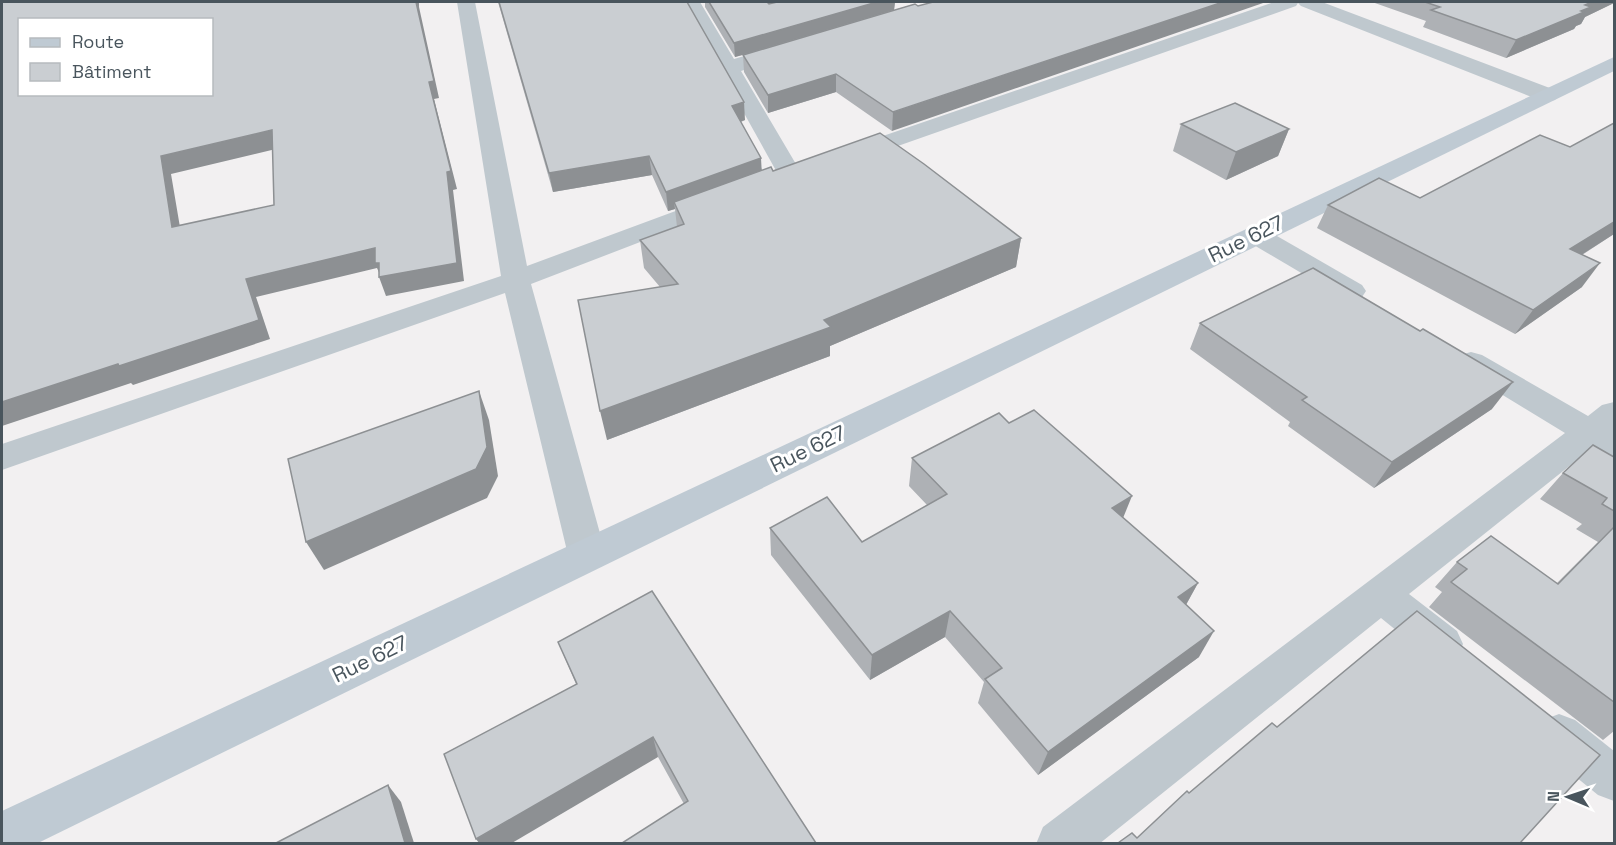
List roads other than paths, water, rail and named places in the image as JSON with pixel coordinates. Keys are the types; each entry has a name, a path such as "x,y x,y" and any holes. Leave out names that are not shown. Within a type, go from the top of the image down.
{"street":[{"path":"466,2 516,280 587,555"},
{"path":"691,2 791,176"},
{"path":"769,184 1290,2"},
{"path":"1307,2 1547,95"},
{"path":"728,68 805,45"},
{"name":"Rue 627","path":"2,836 1614,63"},
{"path":"2,457 516,280 736,197"},
{"path":"1256,235 1378,306"},
{"path":"1060,843 1381,595 1606,430 1449,348"},
{"path":"1381,595 1474,669"},
{"path":"1530,713 1614,779"}]}
